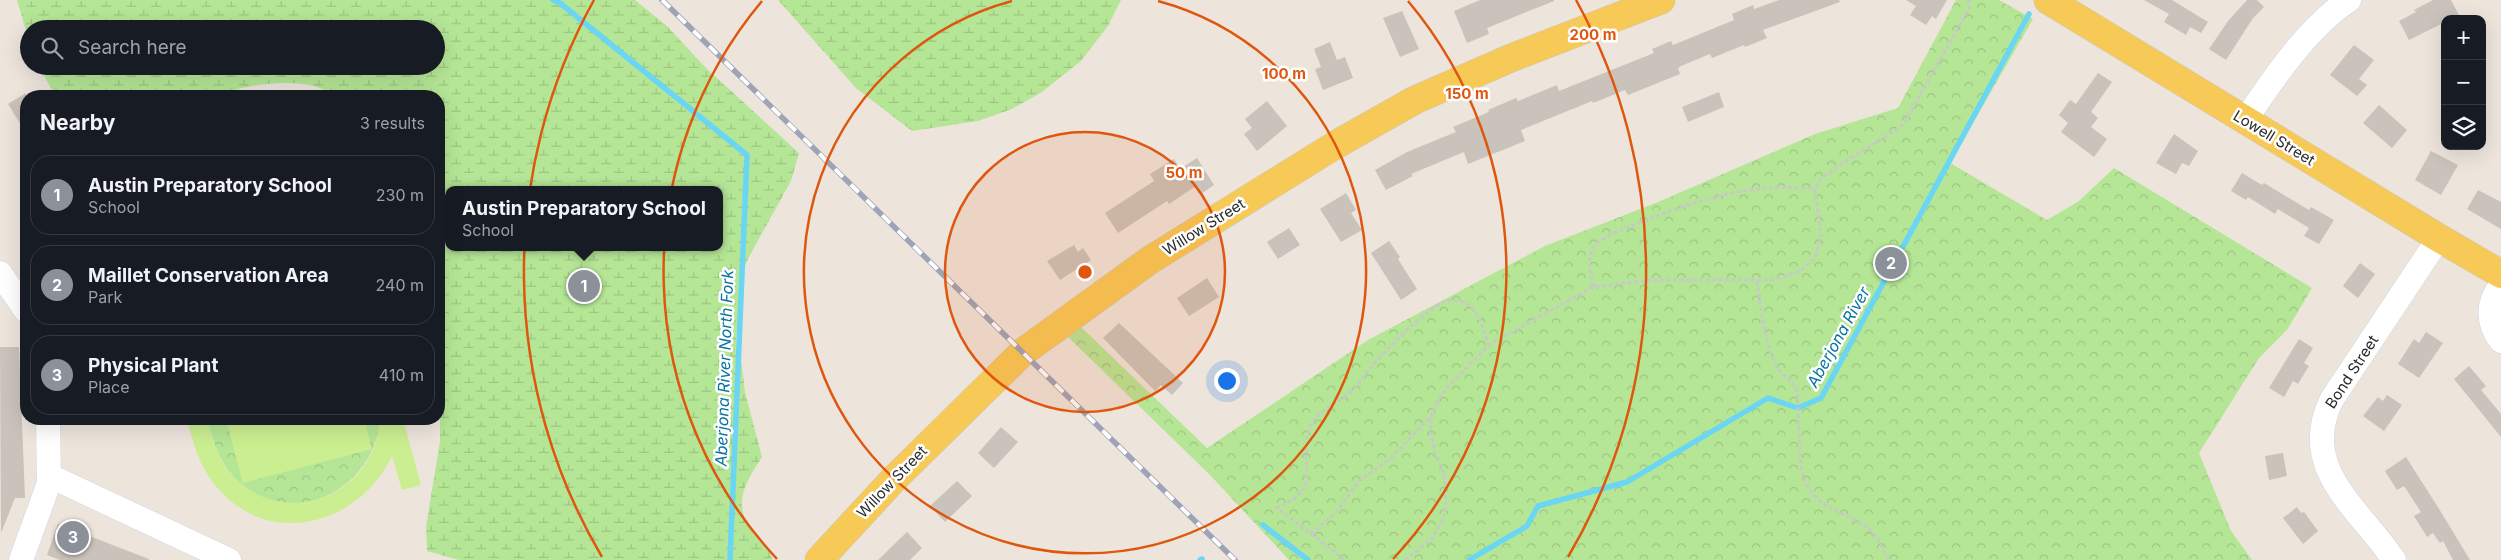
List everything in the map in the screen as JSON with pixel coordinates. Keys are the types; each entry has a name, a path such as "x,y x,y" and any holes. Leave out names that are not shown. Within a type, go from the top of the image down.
{"main road":[{"name":"Willow Street","path":"819,560 941,431 1023,352 1150,260 1337,144 1415,100 1511,58 1661,0"},
{"name":"Lowell Street","path":"2048,0 2245,121 2501,274"}],"street":[{"path":"2245,121 2296,52 2320,26 2349,0"},
{"name":"Bond Street","path":"2394,560 2334,482 2324,454 2322,423 2332,399 2439,238"},
{"path":"0,273 20,303"},
{"path":"2501,285 2490,307 2492,327 2501,341"},
{"path":"21,560 48,490 50,476 48,425"},
{"path":"50,476 229,560"}],"path":[{"path":"1311,534 1335,514 1359,481 1391,458 1431,416 1438,400 1448,386 1489,345 1593,287 1651,280 1719,279 1757,282 1787,277 1800,272 1814,258 1822,229 1816,208 1814,189 1828,173 1903,123 1968,9 1970,0"},
{"path":"1593,287 1588,263 1590,253 1601,240 1612,234 1702,200 1737,191 1776,186 1814,189"},
{"path":"1757,282 1773,359 1778,370 1798,390 1801,469 1804,478 1819,502 1868,528 1889,560"},
{"path":"1345,560 1277,508 1297,497 1306,486 1309,430 1320,414 1355,388 1394,342 1435,307 1446,301 1459,300 1469,305 1480,319 1489,345"},
{"path":"1405,560 1431,540 1442,522 1446,506 1444,474 1436,455 1431,435 1431,416"}],"green space":[{"path":"17,0 635,0 667,26 705,67 799,153 791,181 744,268 740,288 736,344 741,360 745,392 762,457 750,477 743,495 743,514 773,560 459,560 427,551 426,527 440,441 440,425 445,425 445,251 723,251 723,186 445,186 445,90 325,90 310,85 276,83 236,90 52,90 44,75 445,75 445,20 23,20"},
{"path":"778,0 1121,0 1108,26 1081,61 1042,92 1012,109 978,121 912,131 856,88"},
{"path":"1956,0 1999,0 2033,19 1950,163 2047,220 2079,201 2114,168 2312,288 2287,330 2259,358 2199,453 2231,531 2252,560 1289,560 1211,476 1067,336 1081,327 1207,448 1368,340 1545,246 1658,202 1815,134 1898,108"},
{"path":"189,425 209,425 217,450 228,471 234,477 255,493 279,502 303,502 326,496 346,484 363,467 375,445 379,425 405,425 421,485 402,490 392,456 377,480 358,499 335,513 311,521 285,523 260,518 236,505 209,477 194,445"},
{"path":"209,425 379,425 374,446 362,468 344,485 324,497 301,503 278,502 255,494 228,470 214,442"},
{"path":"228,425 366,425 372,449 243,483"}],"building":[{"path":"1480,0 1554,1 1487,28 1489,34 1467,43 1454,11"},
{"path":"1779,0 1839,0 1840,2 1763,30 1767,38 1712,58 1710,54 1678,68 1680,74 1628,95 1625,90 1593,103 1592,101 1521,130 1525,141 1468,164 1464,152 1411,174 1413,176 1386,190 1375,170 1407,152 1456,132 1453,127 1516,98 1518,101 1557,85 1559,91 1654,53 1652,49 1671,41 1673,45 1734,20 1732,14 1753,5 1754,9"},
{"path":"1906,0 1947,0 1936,19 1932,16 1926,25 1910,15 1916,6"},
{"path":"2144,0 2172,0 2208,22 2201,33 2190,27 2186,35 2164,22 2169,14"},
{"path":"2247,0 2257,0 2264,7 2253,18 2226,60 2209,49 2228,21"},
{"path":"2433,0 2451,0 2459,15 2441,15 2441,24 2409,40 2399,21 2416,12 2414,10"},
{"path":"1402,11 1419,49 1400,57 1383,18"},
{"path":"1330,42 1337,60 1345,57 1353,78 1323,90 1315,69 1321,67 1314,49"},
{"path":"2354,45 2374,60 2359,79 2367,85 2357,96 2330,75"},
{"path":"2098,73 2112,82 2091,112 2098,118 2091,127 2107,139 2094,157 2061,132 2068,123 2059,115 2070,100 2076,104"},
{"path":"1719,92 1724,107 1688,122 1682,107"},
{"path":"20,97 20,123 8,104"},
{"path":"1267,101 1287,126 1257,151 1244,134 1252,128 1245,119"},
{"path":"2379,105 2407,130 2392,148 2363,123"},
{"path":"2174,134 2198,151 2189,166 2182,163 2176,174 2156,163"},
{"path":"2431,151 2458,165 2441,195 2415,180"},
{"path":"1197,158 1214,185 1201,194 1196,186 1169,204 1167,201 1118,233 1105,213 1154,181 1150,174 1174,159 1180,169"},
{"path":"2242,173 2262,185 2264,183 2309,210 2311,207 2334,220 2319,244 2304,236 2309,228 2278,209 2275,214 2248,197 2246,200 2231,191"},
{"path":"2478,190 2501,202 2501,229 2467,209"},
{"path":"1346,193 1356,210 1351,213 1362,230 1341,242 1320,209"},
{"path":"1289,228 1300,245 1278,259 1267,242"},
{"path":"1389,241 1417,289 1401,300 1371,253"},
{"path":"1074,245 1078,252 1083,248 1091,260 1060,280 1047,261"},
{"path":"2360,263 2375,274 2358,298 2343,286"},
{"path":"1207,278 1219,297 1189,316 1177,298"},
{"path":"1119,323 1183,383 1172,395 1161,385 1155,391 1103,338"},
{"path":"2426,332 2443,343 2419,378 2398,364 2414,339 2419,343"},
{"path":"2299,339 2313,348 2304,363 2309,366 2298,384 2293,381 2284,397 2269,388"},
{"path":"0,347 19,347 20,425 22,425 25,498 15,498 1,533"},
{"path":"2469,366 2486,386 2481,390 2501,414 2501,437 2454,379"},
{"path":"2387,395 2402,405 2384,431 2363,416 2378,397 2383,401"},
{"path":"1001,427 1018,442 994,468 978,453"},
{"path":"2283,453 2287,476 2269,480 2265,456"},
{"path":"2406,457 2470,560 2453,560 2443,541 2440,543 2433,533 2427,537 2414,516 2421,512 2404,486 2397,490 2385,471"},
{"path":"957,481 972,496 945,522 930,506"},
{"path":"2297,507 2301,513 2304,512 2318,531 2303,544 2283,518"},
{"path":"58,524 149,560 60,560 47,555"},
{"path":"907,532 922,548 910,560 878,560"}],"waterway":[{"name":"Aberjona River North Fork","path":"553,0 560,3 747,155 730,560"},
{"name":"Aberjona River","path":"1469,560 1527,526 1538,506 1627,482 1768,398 1798,408 1821,398 2029,14"},
{"name":"Aberjona River","path":"1263,525 1308,560"}],"railway":[{"path":"662,0 1235,560"}],"place":[{"name":"Maillet Conservation Area","path":"1891,263"},
{"name":"Austin Preparatory School","path":"584,286"},
{"name":"Physical Plant","path":"73,537"}]}
